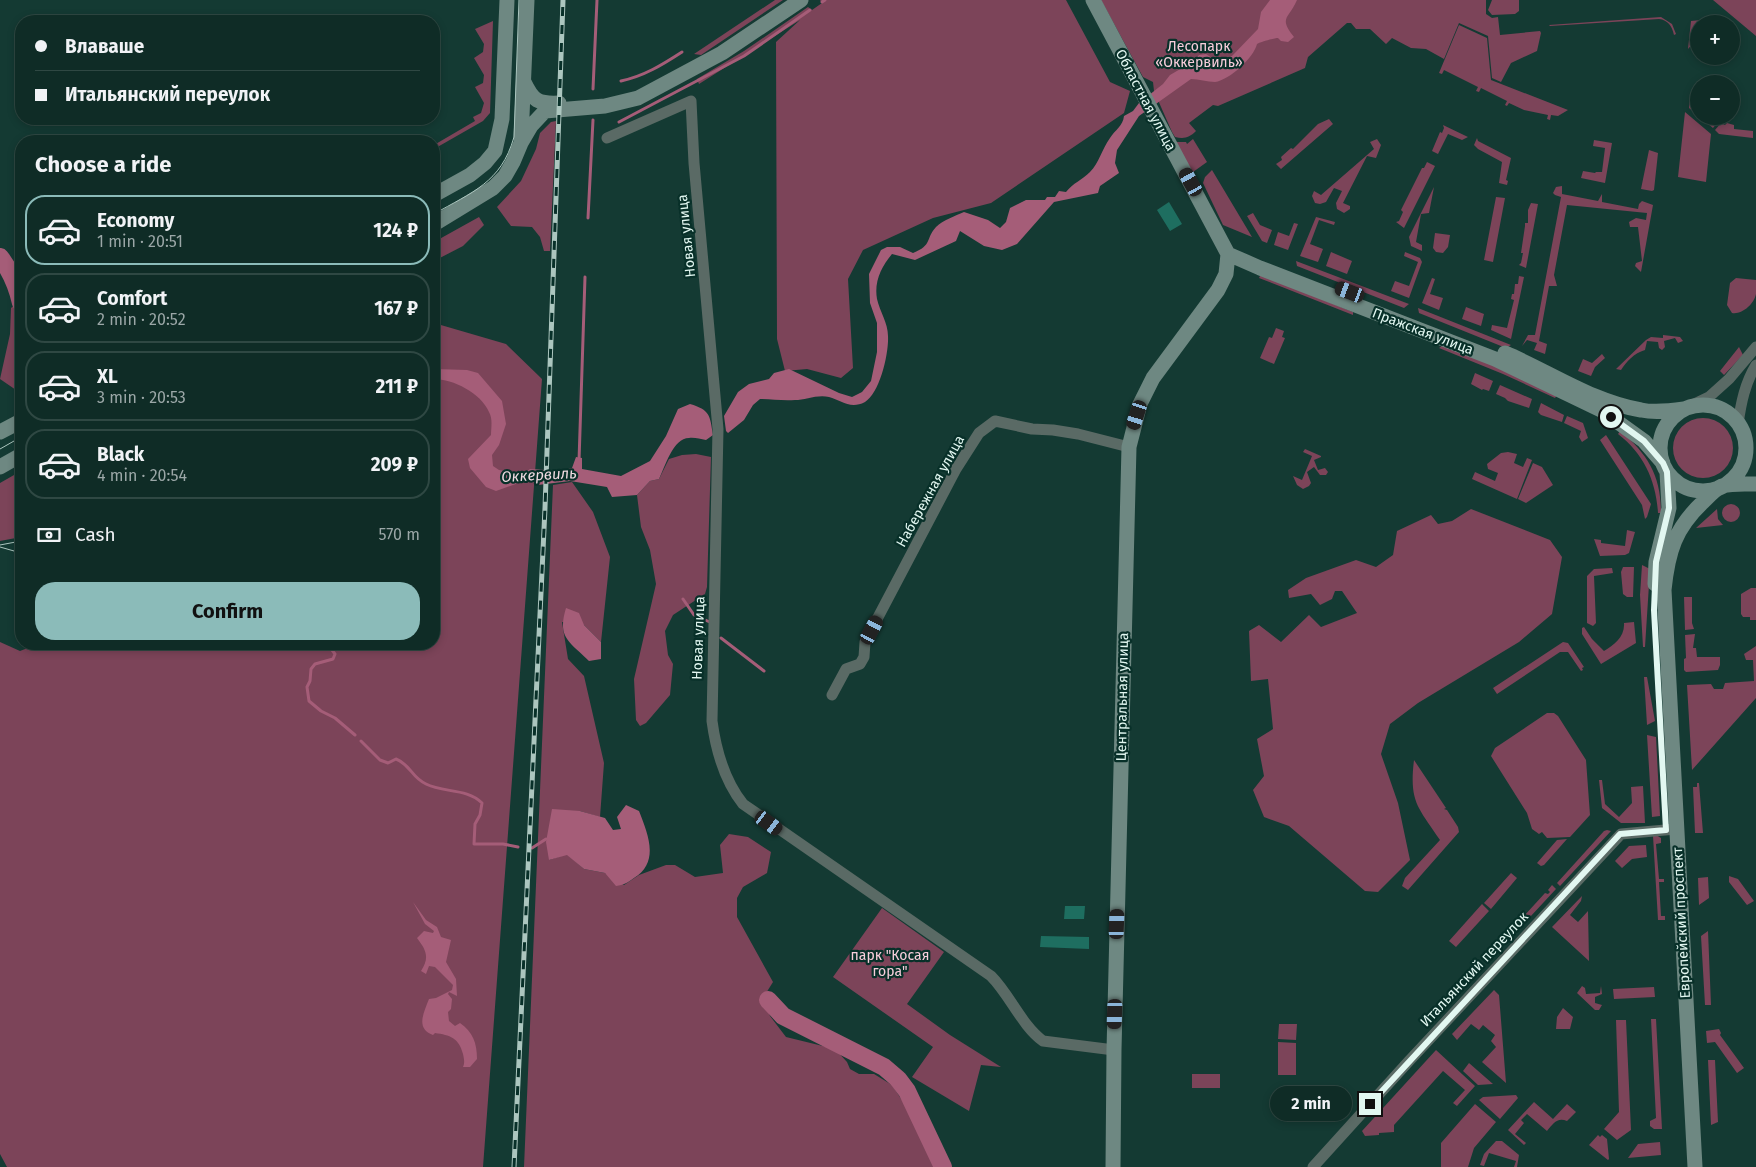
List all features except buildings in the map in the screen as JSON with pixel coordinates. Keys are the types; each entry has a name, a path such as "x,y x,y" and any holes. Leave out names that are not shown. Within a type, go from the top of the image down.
{"street":[{"path":"440,192 470,175 485,163 494,150 500,134 507,0"},
{"path":"521,142 527,0"},
{"path":"440,220 493,188 505,176 521,142 546,107 625,94 710,52 788,0"},
{"path":"524,82 530,94 546,107 605,106 638,98 722,53 801,0"},
{"name":"Областная улица","path":"1093,0 1228,254"},
{"name":"Новая улица","path":"607,138 691,101 694,163 718,429 711,712 713,732 726,778 742,804 991,976 1009,996 1034,1035 1043,1041 1058,1044 1114,1050"},
{"name":"Пражская улица","path":"1228,254 1495,359 1601,410 1644,441 1665,467"},
{"name":"Пражская улица","path":"1228,254 1263,258 1473,340 1544,370 1608,402 1642,411 1684,410"},
{"name":"Центральная улица","path":"1113,1167 1114,1050 1129,447 1140,404 1153,378 1218,290 1226,274 1228,254"},
{"path":"1226,274 1252,265"},
{"path":"1756,347 1730,378 1709,397 1684,410 1668,423 1662,435 1660,449 1665,467 1677,482 1690,488 1705,490 1734,483 1756,484"},
{"path":"1738,424 1741,403 1748,378 1756,365"},
{"path":"1684,410 1692,406 1710,406 1726,412 1738,424 1751,448 1734,477 1719,487"},
{"name":"Набережная улица","path":"832,695 846,669 860,664 864,657 866,642 956,469 979,433 995,421 1032,429 1078,434 1129,447"},
{"path":"0,432 15,424"},
{"path":"0,468 15,459"},
{"name":"Европейский проспект","path":"1665,467 1669,508 1656,562 1654,603 1695,1167"},
{"name":"Европейский проспект","path":"1685,1167 1664,612 1666,564 1673,542 1681,526 1694,510 1719,487"},
{"name":"Итальянский переулок","path":"1313,1167 1409,1060 1620,834 1671,830"}],"green space":[{"path":"775,0 783,0 701,55 694,54"},
{"path":"820,0 1066,0 1110,82 1130,91 1124,113 991,203 933,218 863,250 848,279 853,368 841,378 807,369 785,371 777,339 776,42 800,20 699,84 697,79 744,51 808,7 812,10 822,3"},
{"name":"Лесопарк «Оккервиль»","path":"1101,0 1486,0 1486,14 1492,18 1498,17 1500,35 1540,31 1541,33 1537,51 1511,63 1501,82 1492,78 1488,36 1459,23 1444,59 1426,49 1411,48 1392,38 1386,44 1370,29 1356,29 1351,23 1347,23 1308,57 1305,68 1218,106 1213,105 1189,123 1196,131 1189,137 1181,138 1175,137 1172,132 1154,91 1153,82 1143,77"},
{"path":"1492,0 1519,0 1519,11 1515,14 1492,15 1488,10"},
{"path":"1713,0 1756,0 1756,36 1740,23 1740,15 1731,15"},
{"path":"1661,17 1672,24 1676,34 1674,35 1671,26 1667,22 1659,19 1549,25"},
{"path":"493,21 490,113 483,121 440,146 440,141 475,121 473,117 481,113 484,103 475,87 483,83 484,75 474,58 483,52 484,44 475,29"},
{"path":"1459,25 1487,38 1491,80 1568,110 1558,116 1551,115 1550,120 1547,119 1548,115 1524,110 1509,103 1507,106 1505,105 1507,101 1481,88 1479,92 1476,91 1478,87 1444,70 1442,74 1439,73"},
{"path":"1690,30 1690,47 1688,49"},
{"path":"1685,112 1690,116 1690,125 1700,125 1711,134 1706,182 1678,177"},
{"path":"1329,119 1333,124 1281,169 1276,164 1282,160 1281,157 1291,148 1293,149 1318,124"},
{"path":"556,121 550,251 544,251 540,237 532,227 511,226 497,207 521,181 536,149 540,133 551,122"},
{"path":"1443,125 1468,137 1462,140 1448,134 1438,154 1432,151 1440,132 1442,133"},
{"path":"1719,125 1734,125 1734,129 1753,131 1753,138 1719,134 1715,130"},
{"path":"1477,138 1478,141 1511,158 1506,180 1508,181 1507,185 1499,183 1502,162 1478,149 1474,145"},
{"path":"1193,139 1207,162 1193,172 1174,142 1186,142 1187,144"},
{"path":"1377,139 1381,145 1376,158 1367,156 1343,203 1350,206 1350,209 1344,213 1337,209 1336,203 1342,191 1334,188 1326,202 1315,203 1312,196 1314,191 1321,195 1374,149 1370,142"},
{"path":"1594,140 1612,143 1605,183 1581,178 1583,171 1602,172 1605,148 1593,146"},
{"path":"1649,150 1658,153 1654,190 1652,191 1641,189"},
{"path":"1427,162 1435,166 1404,228 1396,222 1399,221 1403,212 1401,210 1422,168 1424,168"},
{"path":"1212,170 1252,237 1223,225 1203,183 1205,177"},
{"path":"1562,186 1562,194 1598,201 1602,194 1602,202 1638,209 1642,201 1653,205 1641,272 1635,266 1636,263 1642,261 1638,227 1630,227 1629,222 1636,218 1646,220 1647,213 1567,205 1554,275 1557,286 1549,286 1539,341 1547,344 1545,354 1534,350 1537,343 1527,340 1522,346 1528,335 1535,335 1561,197 1553,193 1556,187"},
{"path":"1434,187 1429,213 1421,214 1416,242 1422,245 1422,251 1411,246 1409,237"},
{"path":"1496,197 1505,198 1493,262 1484,260"},
{"path":"1531,203 1538,204 1526,268 1519,265 1523,253 1521,253 1525,223 1528,223 1528,210"},
{"path":"1253,213 1260,225 1272,230 1267,243 1262,241 1247,216"},
{"path":"479,217 484,225 463,246 440,258 440,239"},
{"path":"1316,217 1335,222 1334,225 1319,220 1310,244 1323,249 1318,262 1300,256"},
{"path":"1294,223 1298,224 1288,250 1274,245 1278,232 1289,236"},
{"path":"1435,233 1450,235 1448,247 1443,253 1436,252 1433,248"},
{"path":"1331,252 1352,261 1347,274 1326,266"},
{"path":"1405,252 1420,258 1422,262 1409,298 1391,291 1395,281 1409,286 1418,262 1404,256"},
{"path":"1296,261 1409,304 1404,308 1297,266"},
{"path":"1261,274 1353,312 1353,315 1259,278"},
{"path":"1519,276 1524,277 1511,339 1491,330 1492,325 1507,328 1514,300 1511,299 1512,294 1514,294 1515,284 1518,284"},
{"path":"1432,278 1435,279 1430,294 1443,298 1439,310 1422,303"},
{"path":"1736,278 1756,280 1756,294 1747,308 1740,312 1732,313 1727,305 1730,283"},
{"path":"15,305 15,389 0,379 10,334 11,308"},
{"path":"1466,307 1484,314 1481,326 1462,319"},
{"path":"1418,308 1511,345 1506,348 1419,313"},
{"path":"440,325 506,344 542,379 483,1167 7,1167 0,1154 0,642 20,651 440,650"},
{"path":"1276,328 1284,331 1282,337 1285,338 1274,364 1260,358 1269,337 1272,338"},
{"path":"1663,335 1680,337 1683,341 1678,343 1675,338 1664,341 1665,347 1662,350 1659,348 1658,342 1647,341 1645,350 1631,358 1621,370 1616,369 1646,340 1651,337 1663,338"},
{"path":"1443,345 1493,365 1557,395 1555,398 1439,348"},
{"path":"1739,347 1743,355 1724,375 1720,371"},
{"path":"1602,354 1605,358 1595,367 1591,376 1578,371 1583,359 1592,363"},
{"path":"1475,373 1493,381 1489,391 1482,390 1471,384"},
{"path":"1500,385 1532,399 1529,408 1508,401 1496,394"},
{"path":"1541,403 1564,415 1562,422 1541,415 1538,412"},
{"path":"1567,416 1583,423 1588,438 1582,442 1579,437 1581,431 1564,423"},
{"path":"1703,418 1720,423 1728,431 1733,448 1728,465 1720,473 1703,478 1686,473 1678,465 1673,448 1678,431 1686,423"},
{"path":"1620,431 1638,448 1651,467 1659,488 1661,513 1658,513 1655,490 1642,459 1618,434"},
{"path":"1606,435 1651,504 1645,519 1642,505 1600,440"},
{"path":"1305,449 1321,456 1314,460 1318,470 1325,468 1328,472 1326,475 1320,475 1314,467 1307,472 1311,483 1303,489 1297,485 1293,476 1302,480 1312,456 1303,452"},
{"path":"1501,453 1517,454 1514,463 1523,467 1527,458 1532,460 1517,499 1472,479 1475,472 1495,481 1498,473 1488,469 1487,464"},
{"path":"696,454 711,457 707,587 705,594 673,615 665,631 668,655 673,664 670,695 646,723 640,726 636,720 634,679 656,584 650,550 641,527 637,495 650,481 659,479 669,459 682,455"},
{"path":"1533,463 1542,467 1553,485 1526,503 1518,499"},
{"path":"15,474 15,538 0,541 0,483"},
{"path":"572,482 593,512 610,557 601,642 584,625 562,622 568,659 584,676 604,763 600,817 580,811 549,860 567,854 584,869 605,873 624,885 639,875 666,865 675,865 695,877 723,873 720,845 729,834 748,837 771,852 767,873 743,887 737,898 737,917 773,982 763,998 770,1016 786,1037 835,1049 847,1062 850,1069 859,1074 874,1074 892,1085 913,1117 937,1167 524,1167 553,485"},
{"path":"1727,504 1735,504 1740,509 1738,520 1727,522 1722,517 1722,509"},
{"path":"1471,509 1550,540 1562,557 1552,614 1519,642 1418,703 1390,724 1381,754 1398,803 1410,860 1378,892 1365,891 1289,826 1264,817 1253,790 1264,776 1257,739 1273,729 1268,679 1251,681 1249,631 1259,625 1281,642 1309,615 1321,627 1357,613 1342,591 1335,591 1332,599 1320,605 1311,594 1289,598 1288,590 1306,578 1356,560 1376,567 1393,555 1397,531 1431,515 1438,524 1452,521"},
{"path":"1717,509 1718,519 1723,525 1696,528"},
{"path":"1627,530 1635,532 1629,553 1625,555 1600,556 1594,539 1601,540 1601,543 1625,546"},
{"path":"1642,565 1650,569 1645,647 1643,647 1640,595"},
{"path":"1623,567 1634,567 1633,597 1627,597 1623,594 1621,572"},
{"path":"1612,568 1613,573 1594,576 1596,623 1593,626 1587,623 1587,576 1594,569"},
{"path":"1751,588 1756,588 1756,620 1750,620 1750,617 1743,617 1741,614 1741,594"},
{"path":"1684,597 1692,597 1692,623 1694,629 1685,630"},
{"path":"1634,622 1636,643 1601,664 1582,634 1582,628 1584,627 1592,639 1604,651 1621,636 1624,623"},
{"path":"1695,634 1693,648 1696,648 1697,657 1720,657 1718,670 1686,672 1684,670 1684,659 1686,658 1685,635"},
{"path":"1563,642 1568,643 1584,667 1582,668 1583,670 1581,671 1568,652 1560,652 1497,694 1493,688"},
{"path":"1756,646 1756,698 1692,770 1687,685 1711,684 1714,689 1723,689 1725,683 1754,681 1753,660 1746,660 1744,654"},
{"path":"1644,677 1647,677 1655,721 1647,725"},
{"path":"1547,713 1554,713 1558,716 1586,760 1590,815 1570,837 1547,838 1542,832 1539,834 1532,829 1527,813 1491,756 1495,748"},
{"path":"1647,735 1656,737 1660,816 1652,817"},
{"path":"1414,760 1446,808 1444,809 1447,810 1458,827 1459,832 1408,890 1402,886 1405,878 1440,840 1421,811 1414,795"},
{"path":"1599,780 1602,780 1605,804 1619,817 1632,803 1631,787 1643,786 1645,823 1621,823 1602,808"},
{"path":"1697,783 1699,783 1703,833 1695,833 1693,787 1697,787"},
{"path":"1607,830 1611,831 1560,886 1557,883"},
{"path":"1656,835 1661,838 1661,843 1656,844 1659,879 1664,879 1664,882 1659,882 1661,916 1665,916 1665,920 1658,920 1653,836"},
{"path":"1567,839 1544,865 1541,866 1537,863 1557,840"},
{"path":"1646,845 1647,857 1632,859 1622,868 1615,861 1629,846"},
{"path":"1511,873 1517,878 1491,909 1484,903"},
{"path":"1729,876 1738,879 1754,901 1747,905 1729,882"},
{"path":"1708,877 1709,898 1699,905 1698,878"},
{"path":"1552,885 1556,889 1517,931 1513,928 1545,893 1548,894 1550,892 1548,890"},
{"path":"1582,896 1581,901 1570,915 1578,922 1588,911 1589,961 1552,927"},
{"path":"1482,904 1489,911 1456,947 1449,941"},
{"name":"парк \"Косая гора\"","path":"882,908 944,952 907,1004 950,1035 1001,1067 981,1065 969,1111 912,1077 933,1047 833,977"},
{"path":"1708,931 1711,1005 1705,1005 1701,936"},
{"path":"1582,986 1585,988 1586,994 1600,993 1601,986 1602,994 1595,997 1595,1003 1602,1005 1599,1010 1595,1010 1577,993"},
{"path":"1654,987 1655,997 1614,999 1613,989"},
{"path":"1494,990 1499,995 1506,1083 1482,1062 1496,1047 1491,1041 1495,1035 1483,1025 1479,1030 1471,1024 1457,1040 1452,1034"},
{"path":"1563,1008 1573,1017 1570,1029 1556,1029 1557,1017"},
{"path":"1651,1019 1656,1019 1662,1129 1654,1129 1650,1126 1650,1121 1656,1118"},
{"path":"1616,1020 1626,1020 1631,1130 1617,1140 1604,1129 1619,1112"},
{"path":"1279,1024 1297,1024 1296,1040 1278,1039"},
{"path":"1719,1029 1720,1035 1744,1068 1737,1073 1715,1042 1707,1043 1706,1031"},
{"path":"1278,1042 1296,1043 1296,1075 1278,1075"},
{"path":"1436,1050 1475,1086 1457,1106 1453,1103 1465,1090 1443,1071 1394,1125 1394,1132 1365,1136 1362,1131"},
{"path":"1708,1060 1715,1060 1718,1122 1711,1125"},
{"path":"1469,1063 1493,1084 1478,1085 1463,1071"},
{"path":"1192,1074 1220,1074 1220,1088 1192,1088"},
{"path":"1516,1095 1518,1098 1500,1119 1479,1100 1483,1097"},
{"path":"1534,1102 1553,1119 1567,1104 1576,1112 1567,1121 1560,1120 1556,1122 1547,1131 1527,1114 1521,1120 1524,1123 1515,1134 1526,1143 1524,1145 1508,1130"},
{"path":"1475,1104 1496,1122 1474,1148 1468,1167 1441,1167 1441,1143"},
{"path":"1598,1135 1600,1137 1602,1135 1607,1139 1608,1160 1589,1145"},
{"path":"1496,1141 1502,1141 1519,1155 1517,1167 1514,1167 1516,1161 1489,1153 1484,1166 1480,1165 1484,1154"},
{"path":"1660,1142 1661,1155 1628,1158 1638,1144"}],"water":[{"path":"1270,0 1297,0 1286,18 1289,30 1294,37 1288,42 1281,41 1278,38 1257,44 1251,55 1234,73 1215,82 1191,79 1139,116 1117,150 1115,163 1119,173 1100,186 1098,193 1054,202 1017,244 1002,250 984,246 960,231 956,241 915,260 892,254 882,269 876,293 888,331 887,352 879,382 865,402 850,405 825,396 799,400 760,399 753,405 744,420 728,433 726,431 724,416 738,392 749,384 769,379 774,373 789,369 839,393 852,397 862,392 871,381 877,352 877,323 870,303 869,274 881,250 887,247 900,247 913,253 926,244 936,227 949,218 964,212 988,220 1000,228 1006,222 1010,208 1026,200 1045,200 1047,197 1055,197 1059,191 1066,192 1093,168 1107,142 1122,123 1124,116 1133,111 1139,103 1163,84 1170,75 1194,61 1199,55 1206,54 1215,60 1232,56 1258,29 1261,12"},
{"path":"440,369 467,370 478,373 502,401 506,424 499,445 492,455 493,466 499,470 523,474 530,469 560,471 572,468 576,457 582,458 582,469 621,476 650,461 666,436 678,409 690,404 708,414 713,435 706,440 695,438 683,439 670,454 659,479 650,481 637,495 612,497 607,487 570,481 538,485 527,480 496,491 486,487 470,468 468,459 491,435 489,412 480,399 466,388 441,380"},
{"path":"566,608 579,613 584,625 601,642 601,659 589,661 567,638 563,626"},
{"path":"626,805 639,811 650,847 647,864 634,878 625,884 616,886 605,873 584,869 567,855 549,860 546,842 552,809 580,811 605,818 613,830 621,829 617,817"},
{"path":"413,902 426,920 437,927 441,937 451,940 446,962 456,979 457,996 449,992 448,994 452,999 451,1009 448,1012 449,1021 455,1026 460,1023 473,1038 477,1059 470,1067 463,1067 463,1054 459,1044 453,1038 435,1033 433,1035 424,1029 422,1020 429,999 436,998 452,990 453,985 435,967 429,966 426,974 421,971 426,954 417,938 424,931 433,933 434,931 425,924"}],"waterway":[{"path":"593,89 597,0"},
{"path":"619,122 744,56 810,10"},
{"path":"621,81 653,70 682,52"},
{"path":"588,218 593,120"},
{"name":"Оккервиль","path":"0,257 15,283"},
{"path":"579,461 585,277"},
{"path":"683,599 694,615 712,623"},
{"path":"721,638 764,671"},
{"path":"332,650 335,654 333,659 315,664 311,669 310,681 307,687 309,701 321,711 335,718 355,735"},
{"path":"361,741 380,760 388,763 396,759 426,784 469,795 482,803 480,815 475,824 474,844 503,844 518,847"},
{"path":"532,848 546,839"},
{"path":"768,1000 783,1016 884,1067 898,1079 907,1091 943,1167"}],"tram line":[{"path":"440,211 473,192 493,176 508,153 514,137 519,0"},
{"path":"0,449 15,440"},
{"path":"0,545 15,542"},
{"path":"0,547 15,551"}],"railway":[{"path":"514,1167 545,508 563,0"}],"route":[{"path":"1370,1104 1620,834 1666,830 1654,590 1656,562 1669,508 1667,472 1663,463 1644,441 1611,417"}]}
